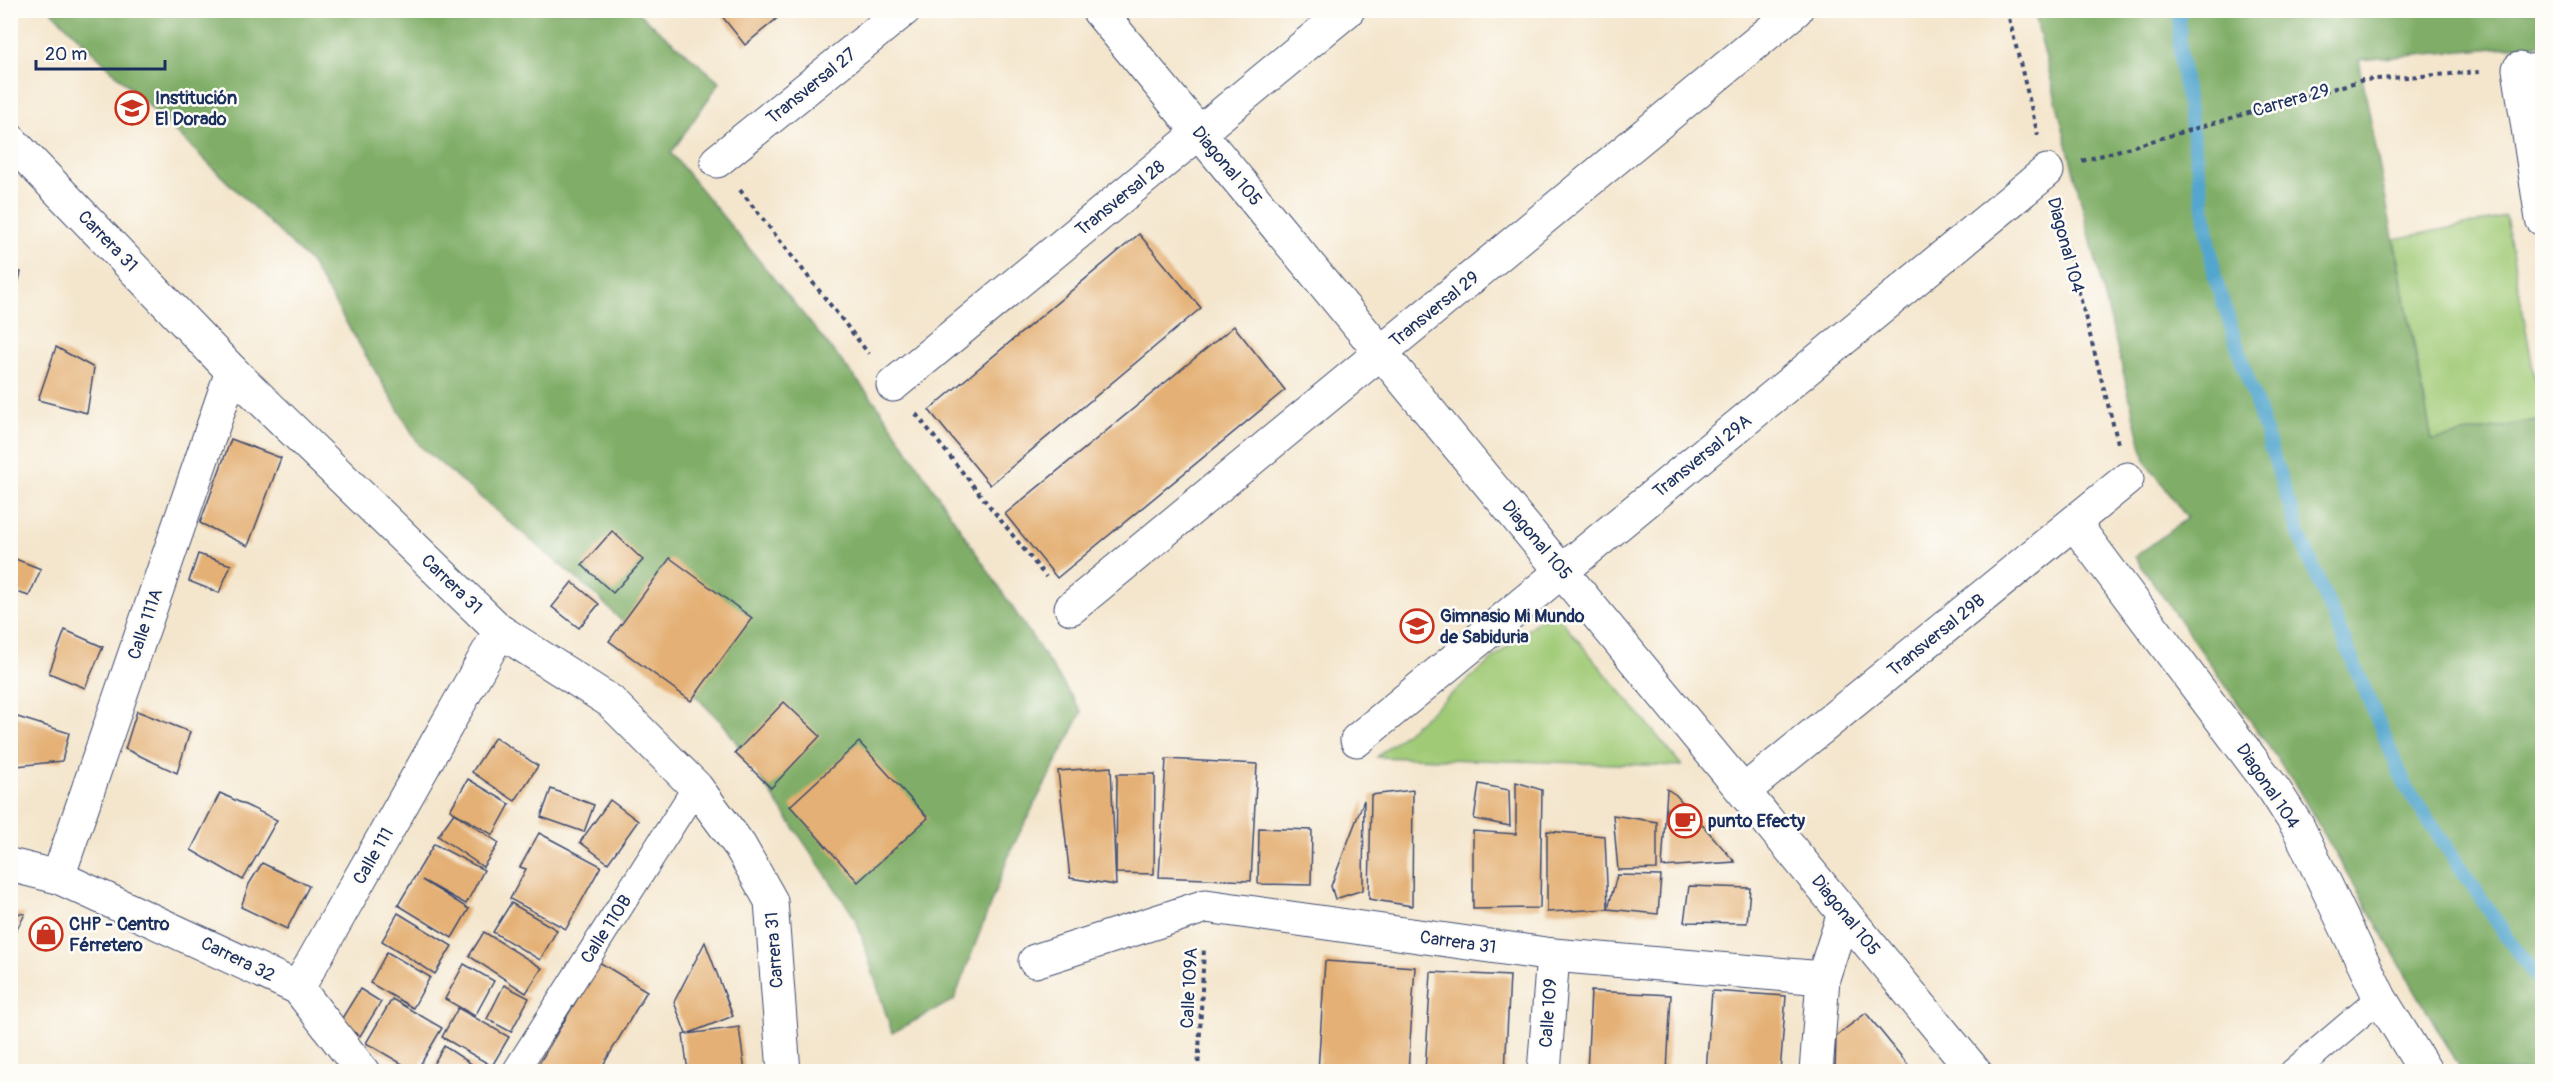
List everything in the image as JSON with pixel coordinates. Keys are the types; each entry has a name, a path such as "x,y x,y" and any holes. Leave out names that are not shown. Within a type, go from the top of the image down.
{"street":[{"name":"Transversal 27","path":"717,161 904,10"},
{"name":"Diagonal 105","path":"1098,10 1975,1071"},
{"name":"Transversal 28","path":"893,385 1348,10"},
{"name":"Transversal 29","path":"1071,608 1796,10"},
{"path":"2531,68 2542,219"},
{"name":"Carrera 31","path":"10,141 232,370 500,631 610,701 696,787 740,846 771,901 784,1071"},
{"name":"Transversal 29A","path":"1357,740 2047,171"},
{"name":"Calle 111A","path":"58,877 232,370"},
{"name":"Transversal 29B","path":"1744,791 2127,479"},
{"name":"Diagonal 104","path":"2074,523 2275,791 2298,827 2380,998 2426,1071"},
{"name":"Calle 111","path":"297,988 500,631"},
{"name":"Carrera 32","path":"10,865 58,877 297,988"},
{"name":"Carrera 31","path":"1035,961 1206,906 1552,956 1822,978"},
{"path":"1816,1071 1822,978 1845,913"},
{"name":"Calle 109","path":"1544,1071 1552,956"},
{"path":"297,988 363,1071"}],"lane":[{"name":"Calle 110B","path":"515,1071 696,787"},
{"path":"2293,1071 2380,998"}],"path":[{"name":"Diagonal 104","path":"2007,10 2127,479"},
{"name":"Carrera 29","path":"2047,171 2363,80 2531,68"},
{"name":"Calle 109A","path":"1198,1071 1206,906"}],"green space":[{"path":"51,11 636,11 720,82 671,153 879,407 1082,712 1011,850 954,1000 892,1033 856,919 725,726 597,596 420,446 310,262"},
{"path":"2034,11 2542,11 2542,44 2359,60 2432,440 2542,419 2542,1071 2462,1071 2295,784 2135,557 2187,518 2145,460"},
{"path":"2506,217 2542,419 2432,441 2394,239"},
{"path":"1552,609 1682,766 1377,757"}],"building":[{"path":"717,10 787,10 745,45"},
{"path":"1139,234 1201,308 990,485 929,410"},
{"path":"10,269 21,272 11,313 10,313"},
{"path":"1234,326 1285,390 1057,578 1005,514"},
{"path":"56,347 94,368 87,413 38,400"},
{"path":"231,439 281,458 248,546 200,523"},
{"path":"612,531 643,560 613,593 582,565"},
{"path":"198,554 231,565 219,593 189,581"},
{"path":"13,558 41,569 29,596 10,590 10,567"},
{"path":"670,558 752,618 691,701 609,641"},
{"path":"572,582 599,604 579,628 552,607"},
{"path":"65,630 103,647 85,688 49,673"},
{"path":"784,702 820,736 771,788 735,753"},
{"path":"137,711 190,732 177,773 125,749"},
{"path":"11,715 69,733 62,761 17,766 10,745"},
{"path":"495,737 538,766 515,801 472,772"},
{"path":"859,742 928,818 858,882 790,806"},
{"path":"1166,759 1257,764 1251,881 1159,877"},
{"path":"1111,767 1116,885 1070,878 1058,771"},
{"path":"1117,774 1155,774 1154,874 1116,873"},
{"path":"468,779 510,804 493,835 450,810"},
{"path":"1516,782 1542,790 1540,908 1473,909 1473,831 1516,834"},
{"path":"1479,784 1509,790 1510,826 1474,819"},
{"path":"551,789 594,805 584,832 541,817"},
{"path":"1667,789 1676,795 1735,862 1662,867"},
{"path":"1413,790 1412,906 1369,899 1371,795"},
{"path":"220,793 277,820 243,880 191,850"},
{"path":"610,800 638,821 608,863 580,842"},
{"path":"1364,800 1363,890 1335,899 1331,886"},
{"path":"454,813 499,843 483,867 438,836"},
{"path":"1613,815 1657,822 1657,869 1618,870"},
{"path":"1259,828 1312,830 1311,885 1258,884"},
{"path":"1547,831 1605,836 1608,909 1547,912"},
{"path":"539,833 601,866 566,929 510,899 526,869 520,867"},
{"path":"434,844 484,870 466,904 422,880 469,909 452,938 398,905"},
{"path":"262,863 309,886 287,929 241,907 249,884"},
{"path":"1617,875 1661,876 1658,914 1608,909"},
{"path":"1689,886 1750,888 1747,923 1684,922"},
{"path":"511,903 557,930 540,960 493,932"},
{"path":"10,912 25,914 10,942"},
{"path":"398,913 452,946 435,974 382,941"},
{"path":"484,932 542,968 526,993 469,956"},
{"path":"705,942 733,1016 687,1034 739,1027 745,1072 688,1072 683,1035 686,1034 674,1002"},
{"path":"387,952 430,977 413,1008 370,983"},
{"path":"1325,961 1415,967 1408,1072 1318,1072"},
{"path":"599,962 647,991 599,1072 534,1072"},
{"path":"464,964 494,981 475,1016 445,999"},
{"path":"1431,972 1510,976 1505,1072 1425,1072"},
{"path":"504,985 529,998 511,1032 487,1019"},
{"path":"360,989 381,1002 360,1036 339,1023"},
{"path":"1591,991 1671,995 1667,1072 1587,1072"},
{"path":"1712,991 1786,996 1780,1072 1706,1072"},
{"path":"392,999 442,1028 416,1072 366,1043"},
{"path":"458,1008 509,1037 492,1066 442,1037"},
{"path":"1866,1013 1914,1072 1835,1072 1836,1036"},
{"path":"444,1046 484,1072 436,1072 431,1068"}],"waterway":[{"path":"2179,10 2180,54 2215,278 2299,534 2406,787 2542,985"}],"place":[{"name":"Institución El Dorado","path":"132,108"},
{"name":"Gimnasio Mi Mundo de Sabiduria","path":"1417,626"},
{"name":"punto Efecty","path":"1685,821"},
{"name":"CHP - Centro Férretero","path":"46,934"}]}
